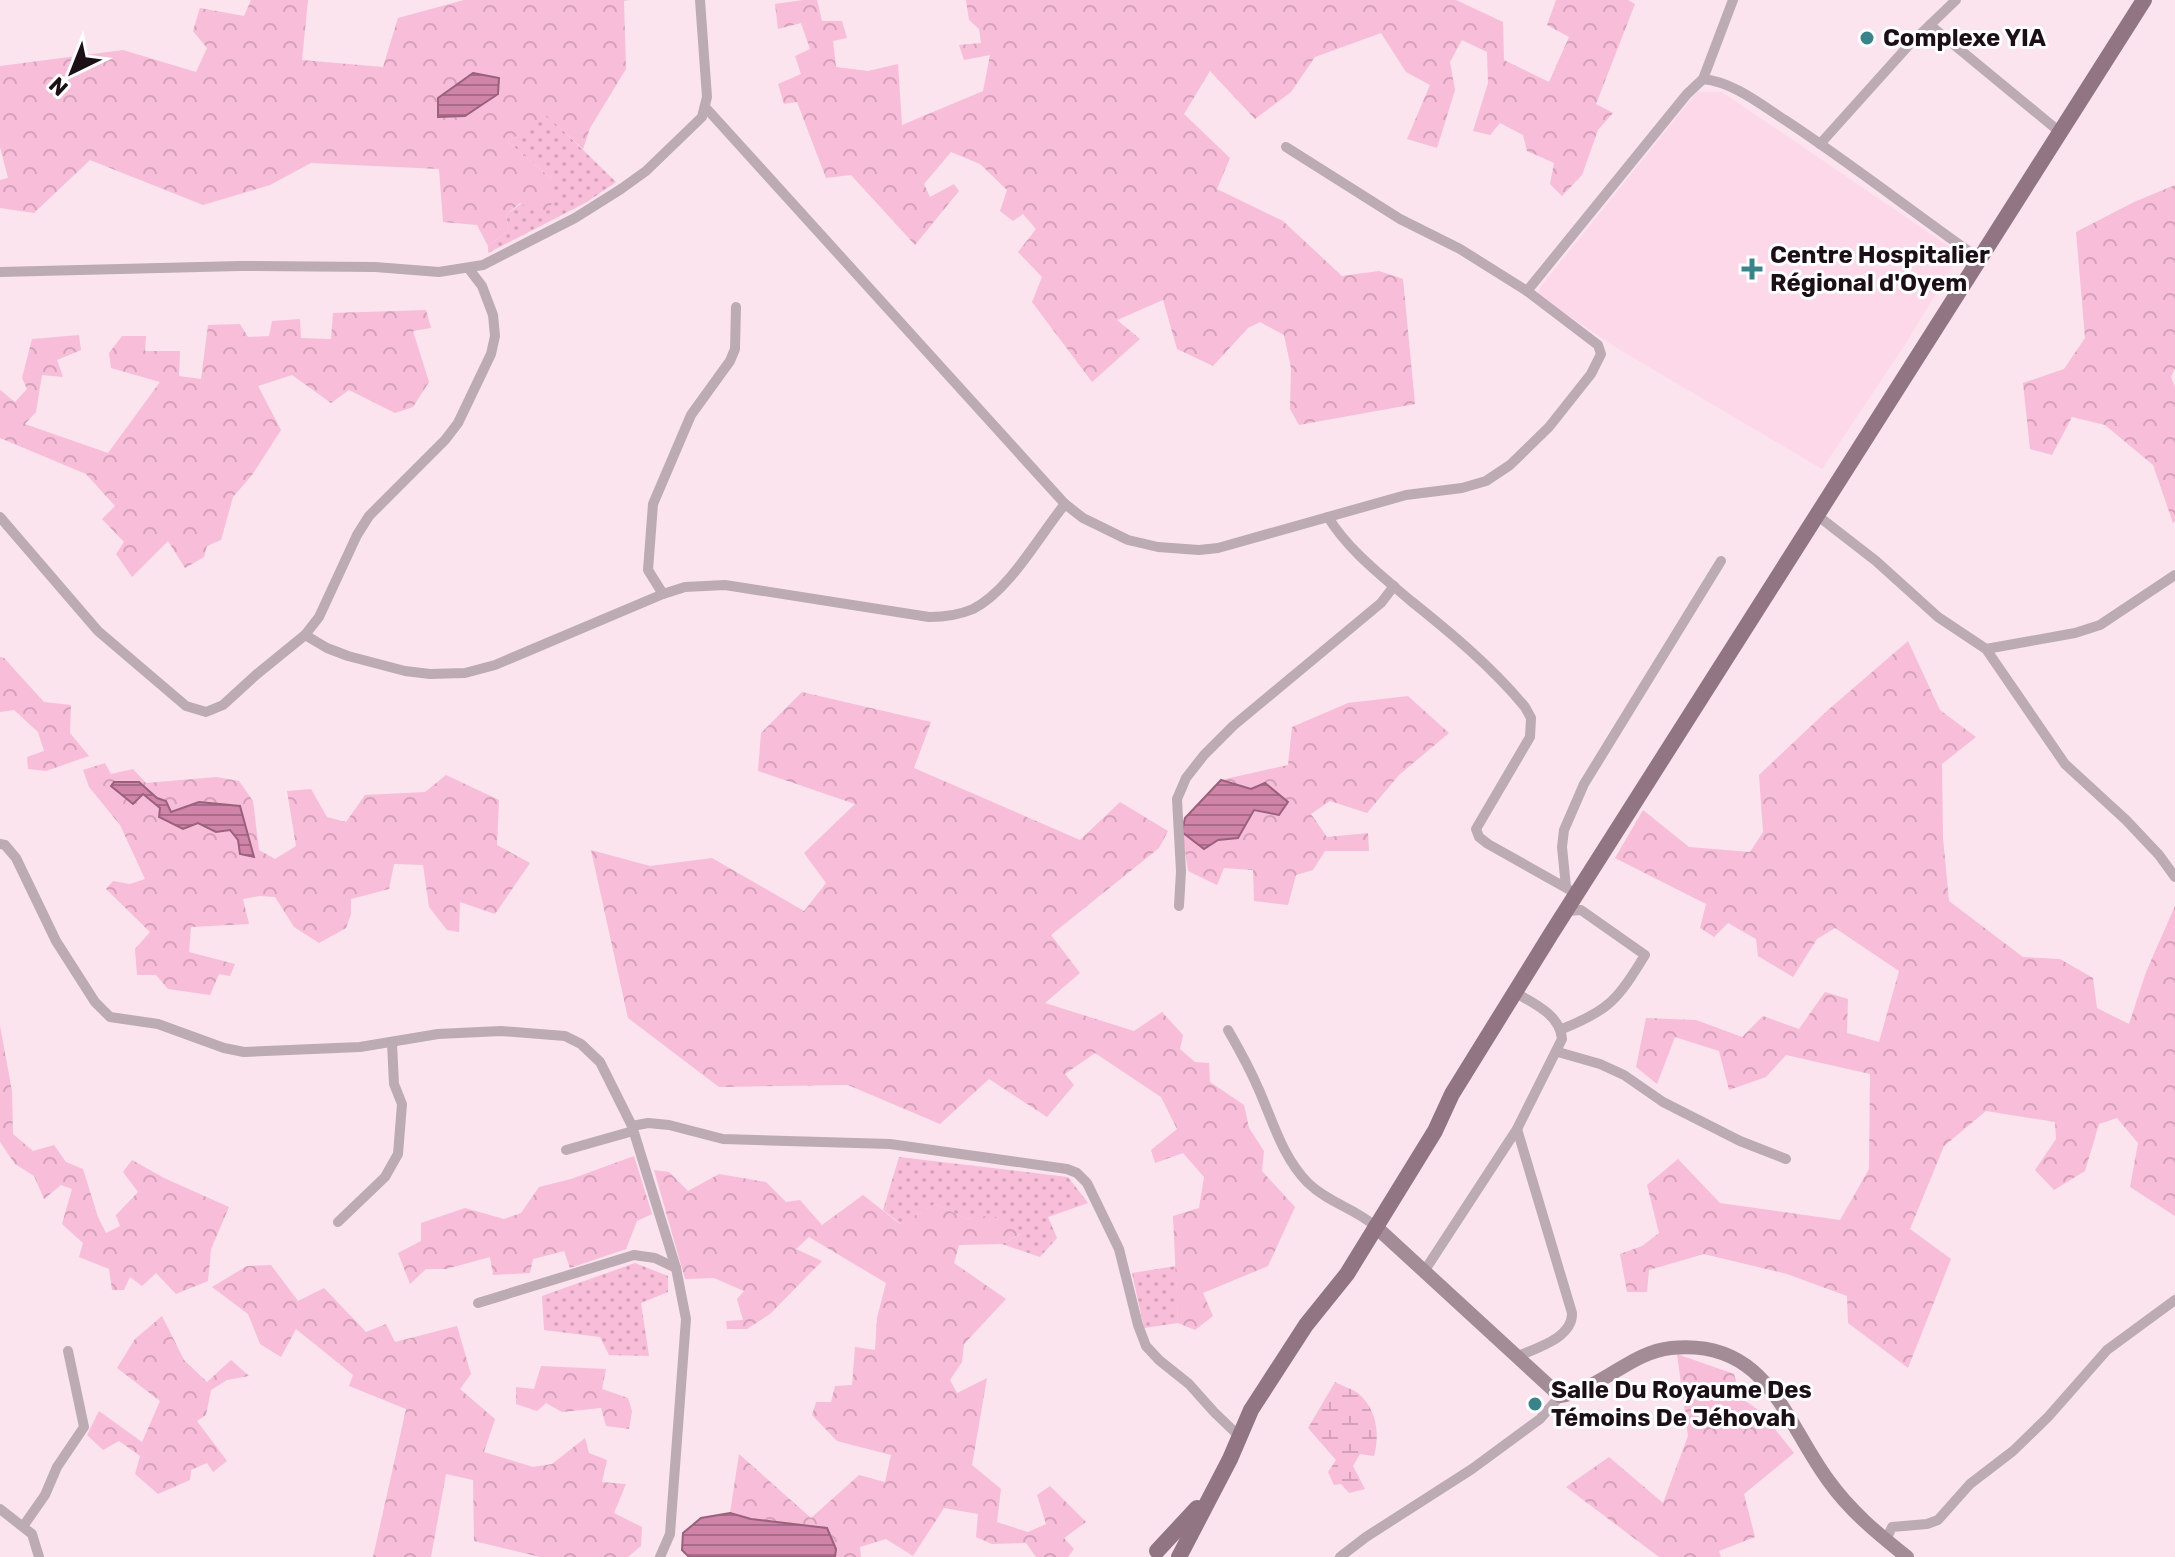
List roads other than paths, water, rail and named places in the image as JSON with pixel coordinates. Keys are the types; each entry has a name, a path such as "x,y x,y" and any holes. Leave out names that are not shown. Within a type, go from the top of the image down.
{"main road":[{"path":"1179,1557 1251,1410 1299,1336 1332,1295 1435,1131 1452,1094 1566,911 1572,891 1818,516 2144,0"},
{"path":"1375,1226 1560,1396 1572,1394 1666,1348 1703,1347 1743,1364 1772,1388 1826,1478 1844,1501 1907,1557"},
{"path":"1156,1555 1212,1492"}],"street":[{"path":"0,272 240,266 375,267 439,272 483,265 575,218 621,189 675,146 702,117 706,108 707,84 700,0"},
{"path":"1527,291 1687,94 1703,79 1733,0"},
{"path":"1820,144 1956,0"},
{"path":"1930,25 2061,133"},
{"path":"1703,79 1721,83 1748,96 1981,260"},
{"path":"706,108 1065,504 1083,518 1128,540 1185,550 1218,548 1406,495 1462,488 1486,481 1510,465 1549,427 1591,374 1601,354 1598,345 1527,291 1441,237 1400,219 1286,147"},
{"path":"0,517 98,631 186,706 206,712 223,705 305,635 319,617 369,516 458,423 477,387 495,336 493,315 482,286 469,269"},
{"path":"663,594 648,570 653,504 691,415 730,361 735,349 736,307"},
{"path":"305,635 348,656 405,671 465,673 495,665 663,594 693,586 725,585 929,617 962,613 976,607 998,590 1065,504"},
{"path":"1818,516 1876,561 1938,617 1986,649 2065,764 2126,820 2175,877"},
{"path":"1328,517 1346,541 1453,635 1525,707 1531,718 1530,737 1476,829 1479,837 1488,844 1572,891"},
{"path":"1572,891 1562,847 1564,830 1584,784 1721,561"},
{"path":"1986,649 2075,633 2100,625 2175,575"},
{"path":"1179,906 1181,871 1177,799 1186,778 1233,726 1381,603 1394,586"},
{"path":"0,844 5,845 16,858 56,941 95,1002 110,1017 158,1024 244,1052 360,1047 454,1033 501,1031 565,1036 581,1044 600,1062 632,1128 676,1268 686,1319 670,1534 660,1557"},
{"path":"1562,1029 1606,1009 1616,1000 1645,955 1581,910 1566,911"},
{"path":"1425,1270 1517,1129 1558,1052 1562,1029 1543,1009 1516,993"},
{"path":"1228,1030 1258,1087 1276,1135 1306,1181 1339,1207 1359,1212 1375,1226"},
{"path":"338,1222 385,1177 398,1154 402,1104 394,1084 392,1043"},
{"path":"1558,1052 1600,1064 1624,1075 1663,1102 1740,1141 1786,1159"},
{"path":"566,1150 648,1123 669,1125 723,1139 890,1144 1067,1169 1077,1173 1087,1183 1119,1249 1146,1346 1189,1384 1240,1437"},
{"path":"1516,1357 1558,1337 1573,1322 1517,1129"},
{"path":"478,1303 634,1255 655,1258 676,1268"},
{"path":"1886,1540 1892,1527 1938,1520 1970,1484 2013,1451 2048,1417 2107,1350 2175,1300"},
{"path":"24,1525 84,1427 68,1351"},
{"path":"1340,1557 1472,1469 1540,1419 1560,1396"},
{"path":"0,1509 24,1525 35,1541 39,1557"}],"place":[{"name":"Complexe YIA","path":"1867,38"},
{"name":"Centre Hospitalier Régional d'Oyem","path":"1752,269"},
{"name":"Salle Du Royaume Des Témoins De Jéhovah","path":"1535,1404"}]}
